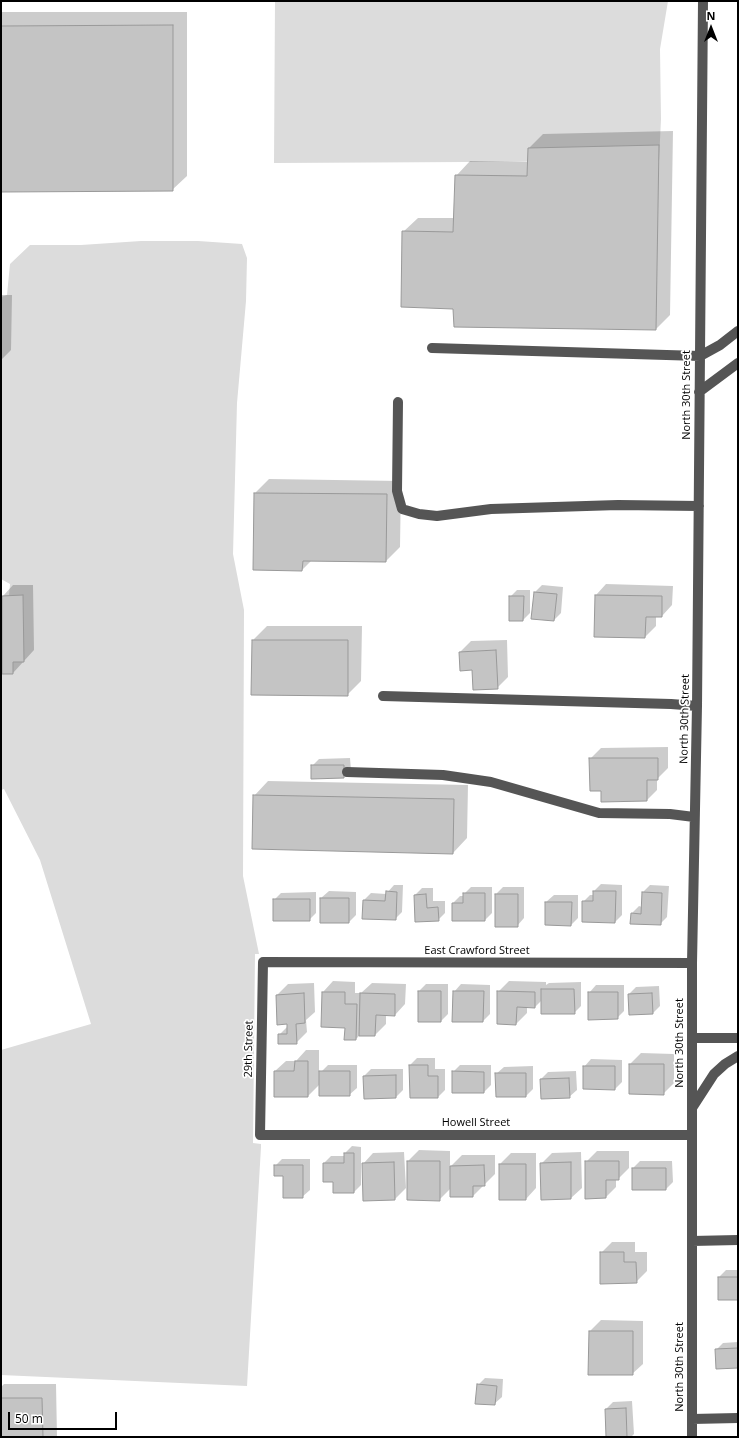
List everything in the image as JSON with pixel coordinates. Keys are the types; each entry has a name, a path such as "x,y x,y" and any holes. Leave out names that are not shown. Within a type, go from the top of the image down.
{"street":[{"name":"North 30th Street","path":"692,1437 692,963 697,706 702,1"},
{"path":"432,348 700,356 720,345 738,331"},
{"path":"699,392 738,363"},
{"path":"398,402 397,491 402,509 419,514 437,516 491,509 618,504 699,506"},
{"path":"383,696 697,706"},
{"path":"347,772 443,775 491,782 599,813 670,814 694,817"},
{"name":"East Crawford Street","path":"262,962 692,963"},
{"name":"29th Street","path":"260,1135 262,962"},
{"path":"692,1038 738,1038"},
{"path":"692,1108 714,1074 725,1064 738,1056"},
{"name":"Howell Street","path":"260,1135 692,1135"},
{"path":"692,1241 738,1240"},
{"path":"692,1419 738,1418"}],"shaded area":[{"path":"275,1 668,1 660,49 661,119 659,161 274,163"},
{"path":"141,241 198,241 242,244 247,258 246,301 237,403 233,554 244,610 243,876 259,954 255,954 253,1143 261,1144 261,1147 247,1386 1,1375 1,1050 91,1024 40,860 4,789 1,790 1,657 4,654 10,584 1,579 1,297 7,295 10,264 30,245 81,245"}],"building":[{"path":"173,25 173,191 1,192 1,26"},
{"path":"659,145 656,330 454,327 453,309 401,307 402,231 453,232 455,175 527,176 528,148"},
{"path":"254,493 387,494 386,562 303,561 302,571 253,570"},
{"path":"534,592 557,594 554,621 531,619"},
{"path":"23,595 24,662 13,662 13,674 2,674 2,596"},
{"path":"595,595 662,596 662,617 646,617 645,638 594,637"},
{"path":"509,596 524,596 523,621 509,621"},
{"path":"252,640 348,640 348,696 251,695"},
{"path":"496,650 498,689 473,690 472,670 460,671 459,652"},
{"path":"589,758 658,758 658,780 647,780 647,801 601,802 601,791 590,791"},
{"path":"311,765 344,765 344,778 311,779"},
{"path":"253,795 454,799 453,854 252,849"},
{"path":"386,891 397,892 396,920 362,919 363,900 385,901"},
{"path":"593,891 616,891 615,923 582,922 582,901 593,901"},
{"path":"642,892 662,893 661,925 630,924 631,913 641,914"},
{"path":"463,893 485,893 485,921 452,921 452,903 463,903"},
{"path":"426,894 427,908 438,907 439,921 415,922 414,895"},
{"path":"495,894 518,894 518,927 495,927"},
{"path":"320,898 349,898 349,923 320,923"},
{"path":"273,899 310,899 310,921 273,921"},
{"path":"545,902 572,902 571,926 545,925"},
{"path":"541,989 574,989 575,1014 541,1014"},
{"path":"418,991 441,991 441,1022 418,1022"},
{"path":"453,991 484,991 483,1022 452,1022"},
{"path":"497,991 535,992 535,1008 517,1007 516,1025 497,1024"},
{"path":"322,992 345,992 345,1004 357,1004 356,1040 344,1040 345,1028 321,1027"},
{"path":"588,992 618,992 618,1019 588,1020"},
{"path":"304,993 305,1023 296,1024 297,1044 278,1044 278,1034 287,1034 287,1024 277,1025 276,995"},
{"path":"360,993 395,994 395,1016 376,1015 375,1036 359,1036"},
{"path":"652,993 653,1014 629,1015 628,994"},
{"path":"295,1061 308,1061 308,1097 274,1097 274,1071 294,1071"},
{"path":"629,1064 664,1064 664,1095 629,1094"},
{"path":"409,1065 428,1065 428,1076 438,1076 438,1098 410,1098"},
{"path":"583,1066 615,1066 615,1090 583,1089"},
{"path":"319,1071 350,1071 350,1096 319,1096"},
{"path":"452,1071 484,1072 484,1093 452,1093"},
{"path":"495,1073 526,1073 526,1097 496,1097"},
{"path":"396,1075 396,1098 364,1099 363,1076"},
{"path":"569,1078 570,1098 541,1099 540,1079"},
{"path":"344,1153 354,1153 354,1193 333,1193 333,1182 323,1182 323,1163 344,1163"},
{"path":"407,1161 440,1161 440,1201 407,1200"},
{"path":"585,1161 619,1161 619,1180 606,1180 606,1198 585,1199"},
{"path":"394,1162 395,1200 363,1201 362,1163"},
{"path":"571,1162 571,1199 541,1200 540,1163"},
{"path":"499,1164 526,1164 526,1200 499,1200"},
{"path":"274,1165 303,1165 303,1198 283,1198 283,1176 274,1176"},
{"path":"484,1165 485,1186 473,1186 473,1197 450,1197 450,1166"},
{"path":"632,1168 666,1168 666,1190 632,1190"},
{"path":"600,1252 624,1252 624,1262 636,1262 637,1283 600,1284"},
{"path":"718,1277 738,1277 738,1300 718,1300"},
{"path":"589,1331 633,1331 633,1375 588,1375"},
{"path":"738,1348 738,1368 716,1369 715,1349"},
{"path":"477,1384 497,1386 495,1405 475,1404"},
{"path":"1,1398 42,1398 43,1437 1,1437"},
{"path":"626,1408 627,1437 606,1437 605,1409"}]}
